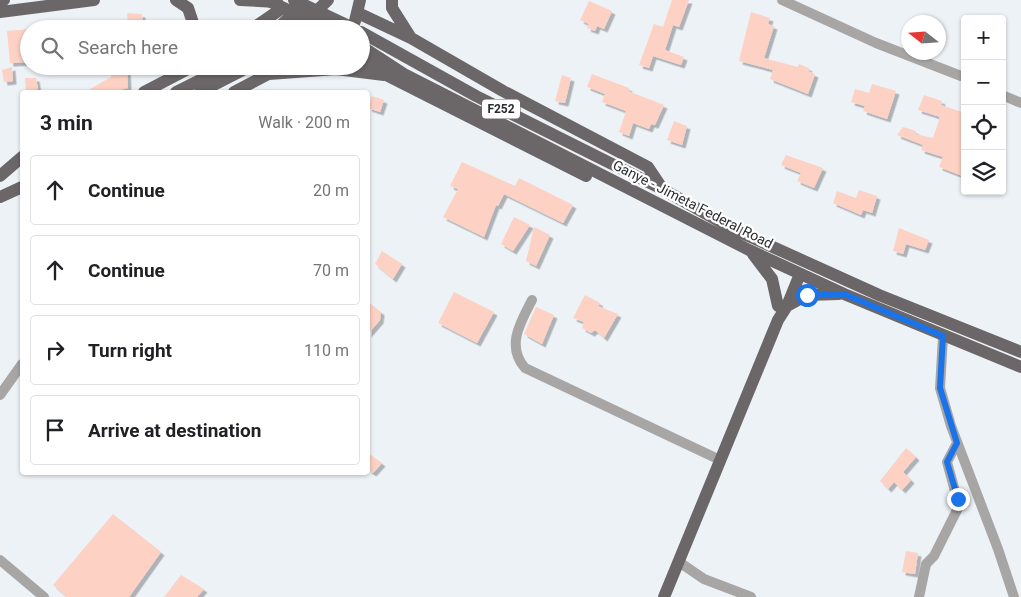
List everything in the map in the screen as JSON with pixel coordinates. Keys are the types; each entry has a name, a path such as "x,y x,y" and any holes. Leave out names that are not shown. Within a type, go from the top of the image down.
{"main road":[{"path":"0,1 4,0"},
{"path":"0,12 94,0"},
{"path":"176,0 188,8 192,20"},
{"path":"240,0 280,4"},
{"path":"267,0 309,20"},
{"path":"294,0 336,20"},
{"path":"286,20 307,0"},
{"path":"307,20 328,0"},
{"path":"392,0 392,8 411,38"},
{"path":"262,20 280,4"},
{"path":"280,4 285,20"},
{"path":"354,20 359,6 503,91 648,168 664,190"},
{"name":"Ganye - Jimeta Federal Road","path":"370,37 484,100 664,190 751,237 879,295 1021,352"},
{"name":"Ganye - Jimeta Federal Road","path":"370,52 404,74 749,250 844,294 1021,367"},
{"path":"370,65 386,75 626,196 658,205"},
{"path":"370,73 386,75"},
{"path":"148,90 176,75"},
{"path":"180,90 210,75"},
{"path":"204,90 233,75"},
{"path":"238,90 268,75"},
{"path":"0,177 20,159"},
{"path":"0,177 20,167"},
{"path":"0,197 20,188"},
{"path":"749,250 761,262 772,279 783,306"},
{"path":"664,597 797,272"},
{"path":"783,306 807,295 844,294"}],"street":[{"path":"782,0 876,43 961,76"},
{"path":"1006,97 1021,103"},
{"path":"532,300 519,325 514,344 519,361 525,368 720,460"},
{"path":"943,336 940,388 957,443 998,549 1014,597"},
{"path":"0,395 20,367"},
{"path":"919,597 926,564 934,556 959,506 947,462 957,443"},
{"path":"0,560 44,597"},
{"path":"679,562 704,579 751,597"}],"building":[{"path":"672,0 689,0 679,27 673,25 665,50 684,57 681,65 653,56 649,68 639,65 654,24 663,27"},
{"path":"589,1 612,11 604,29 597,26 595,31 587,28 589,24 580,20"},
{"path":"751,12 770,18 768,24 774,26 764,58 798,67 799,64 809,68 808,71 815,74 808,94 770,79 773,70 739,61"},
{"path":"127,13 142,14 142,20 127,20"},
{"path":"20,30 20,62 10,63 7,31"},
{"path":"12,67 13,81 4,82 2,70"},
{"path":"592,74 629,88 628,91 664,105 655,125 651,124 649,129 633,123 629,136 619,132 626,111 602,102 605,94 587,87"},
{"path":"111,75 127,75 128,88 120,90 88,90 111,77"},
{"path":"562,75 571,78 565,103 555,101"},
{"path":"25,78 36,78 38,89 26,90"},
{"path":"872,84 896,91 887,119 863,111 865,106 851,102 855,89 869,93"},
{"path":"924,95 942,101 941,105 961,112 961,175 939,167 943,157 921,150 923,145 897,135 903,127 916,131 915,134 933,138 940,117 918,110"},
{"path":"372,96 384,100 380,112 370,109"},
{"path":"674,121 687,126 682,145 667,140"},
{"path":"786,155 823,168 814,188 797,181 801,173 781,165"},
{"path":"462,162 515,186 519,178 573,205 563,223 504,194 498,206 496,205 484,237 443,217 458,189 450,186"},
{"path":"859,190 877,196 872,213 863,210 861,215 833,203 837,191 856,198"},
{"path":"514,217 530,225 513,251 501,244"},
{"path":"534,227 550,235 536,266 526,261"},
{"path":"899,228 929,240 925,250 906,244 903,254 893,251"},
{"path":"382,251 402,264 393,279 375,264"},
{"path":"454,292 494,312 477,343 438,323"},
{"path":"585,295 600,303 598,306 618,314 604,338 595,330 591,333 582,328 584,322 573,318"},
{"path":"370,304 381,312 380,320 370,332"},
{"path":"536,307 554,315 542,344 524,334"},
{"path":"906,448 916,457 903,472 911,480 902,490 894,482 888,489 880,481"},
{"path":"370,454 382,463 373,473 370,471"},
{"path":"113,514 161,552 129,597 67,597 53,585"},
{"path":"906,551 918,553 915,574 902,572"},
{"path":"181,575 204,589 197,597 164,597"}],"route":[{"path":"807,295 844,294 943,336 940,388 957,443 947,462 958,499"}]}
